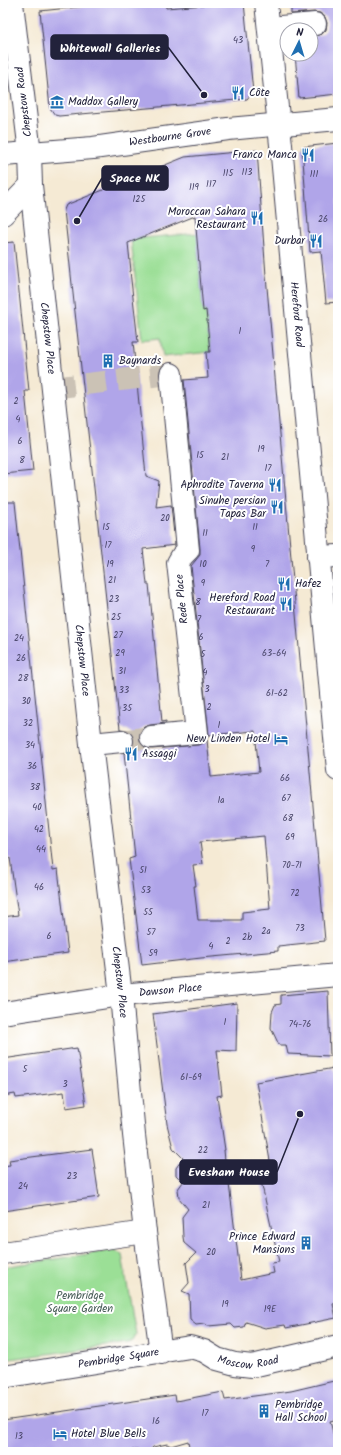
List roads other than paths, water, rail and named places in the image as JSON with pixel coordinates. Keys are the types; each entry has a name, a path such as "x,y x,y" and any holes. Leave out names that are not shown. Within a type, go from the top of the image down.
{"street":[{"name":"Chepstow Road","path":"16,3 30,153 31,185"},
{"name":"Hereford Road","path":"266,3 328,556 324,626 338,769"},
{"path":"269,28 279,27"},
{"name":"Westbourne Grove","path":"3,154 93,148 222,130 338,119"},
{"path":"3,214 31,185"},
{"name":"Chepstow Place","path":"31,185 91,744 121,996 134,1135"},
{"name":"Rede Place","path":"151,737 197,733 178,563 188,550 171,374"},
{"path":"91,744 122,741"},
{"name":"Dawson Place","path":"3,1013 121,996 338,975"},
{"name":"Pembridge Square","path":"3,1377 161,1353 134,1135"},
{"path":"3,1253 145,1232"},
{"name":"Moscow Road","path":"161,1353 190,1347 204,1351 218,1359 235,1364 252,1366 338,1346"}],"tunnel":[{"path":"52,388 171,374"},
{"path":"122,741 151,737"}],"place":[{"name":"Côte","path":"238,93"},
{"name":"Whitewall Galleries","path":"204,95"},
{"name":"Maddox Gallery","path":"57,102"},
{"name":"Franco Manca","path":"308,155"},
{"name":"Moroccan Sahara Restaurant","path":"257,218"},
{"name":"Space NK","path":"77,221"},
{"name":"Durbar","path":"316,241"},
{"name":"Baynards","path":"108,361"},
{"name":"Aphrodite Taverna","path":"275,485"},
{"name":"Sinuhe persian Tapas Bar","path":"277,507"},
{"name":"Hafez","path":"284,584"},
{"name":"Hereford Road Restaurant","path":"286,604"},
{"name":"New Linden Hotel","path":"281,739"},
{"name":"Assaggi","path":"131,754"},
{"name":"Evesham House","path":"300,1114"},
{"name":"Prince Edward Mansions","path":"306,1243"},
{"name":"Pembridge Hall School","path":"264,1411"},
{"name":"Hotel Blue Bells","path":"60,1434"}],"park label":[{"name":"Pembridge Square Garden","path":"80,1302"}]}
